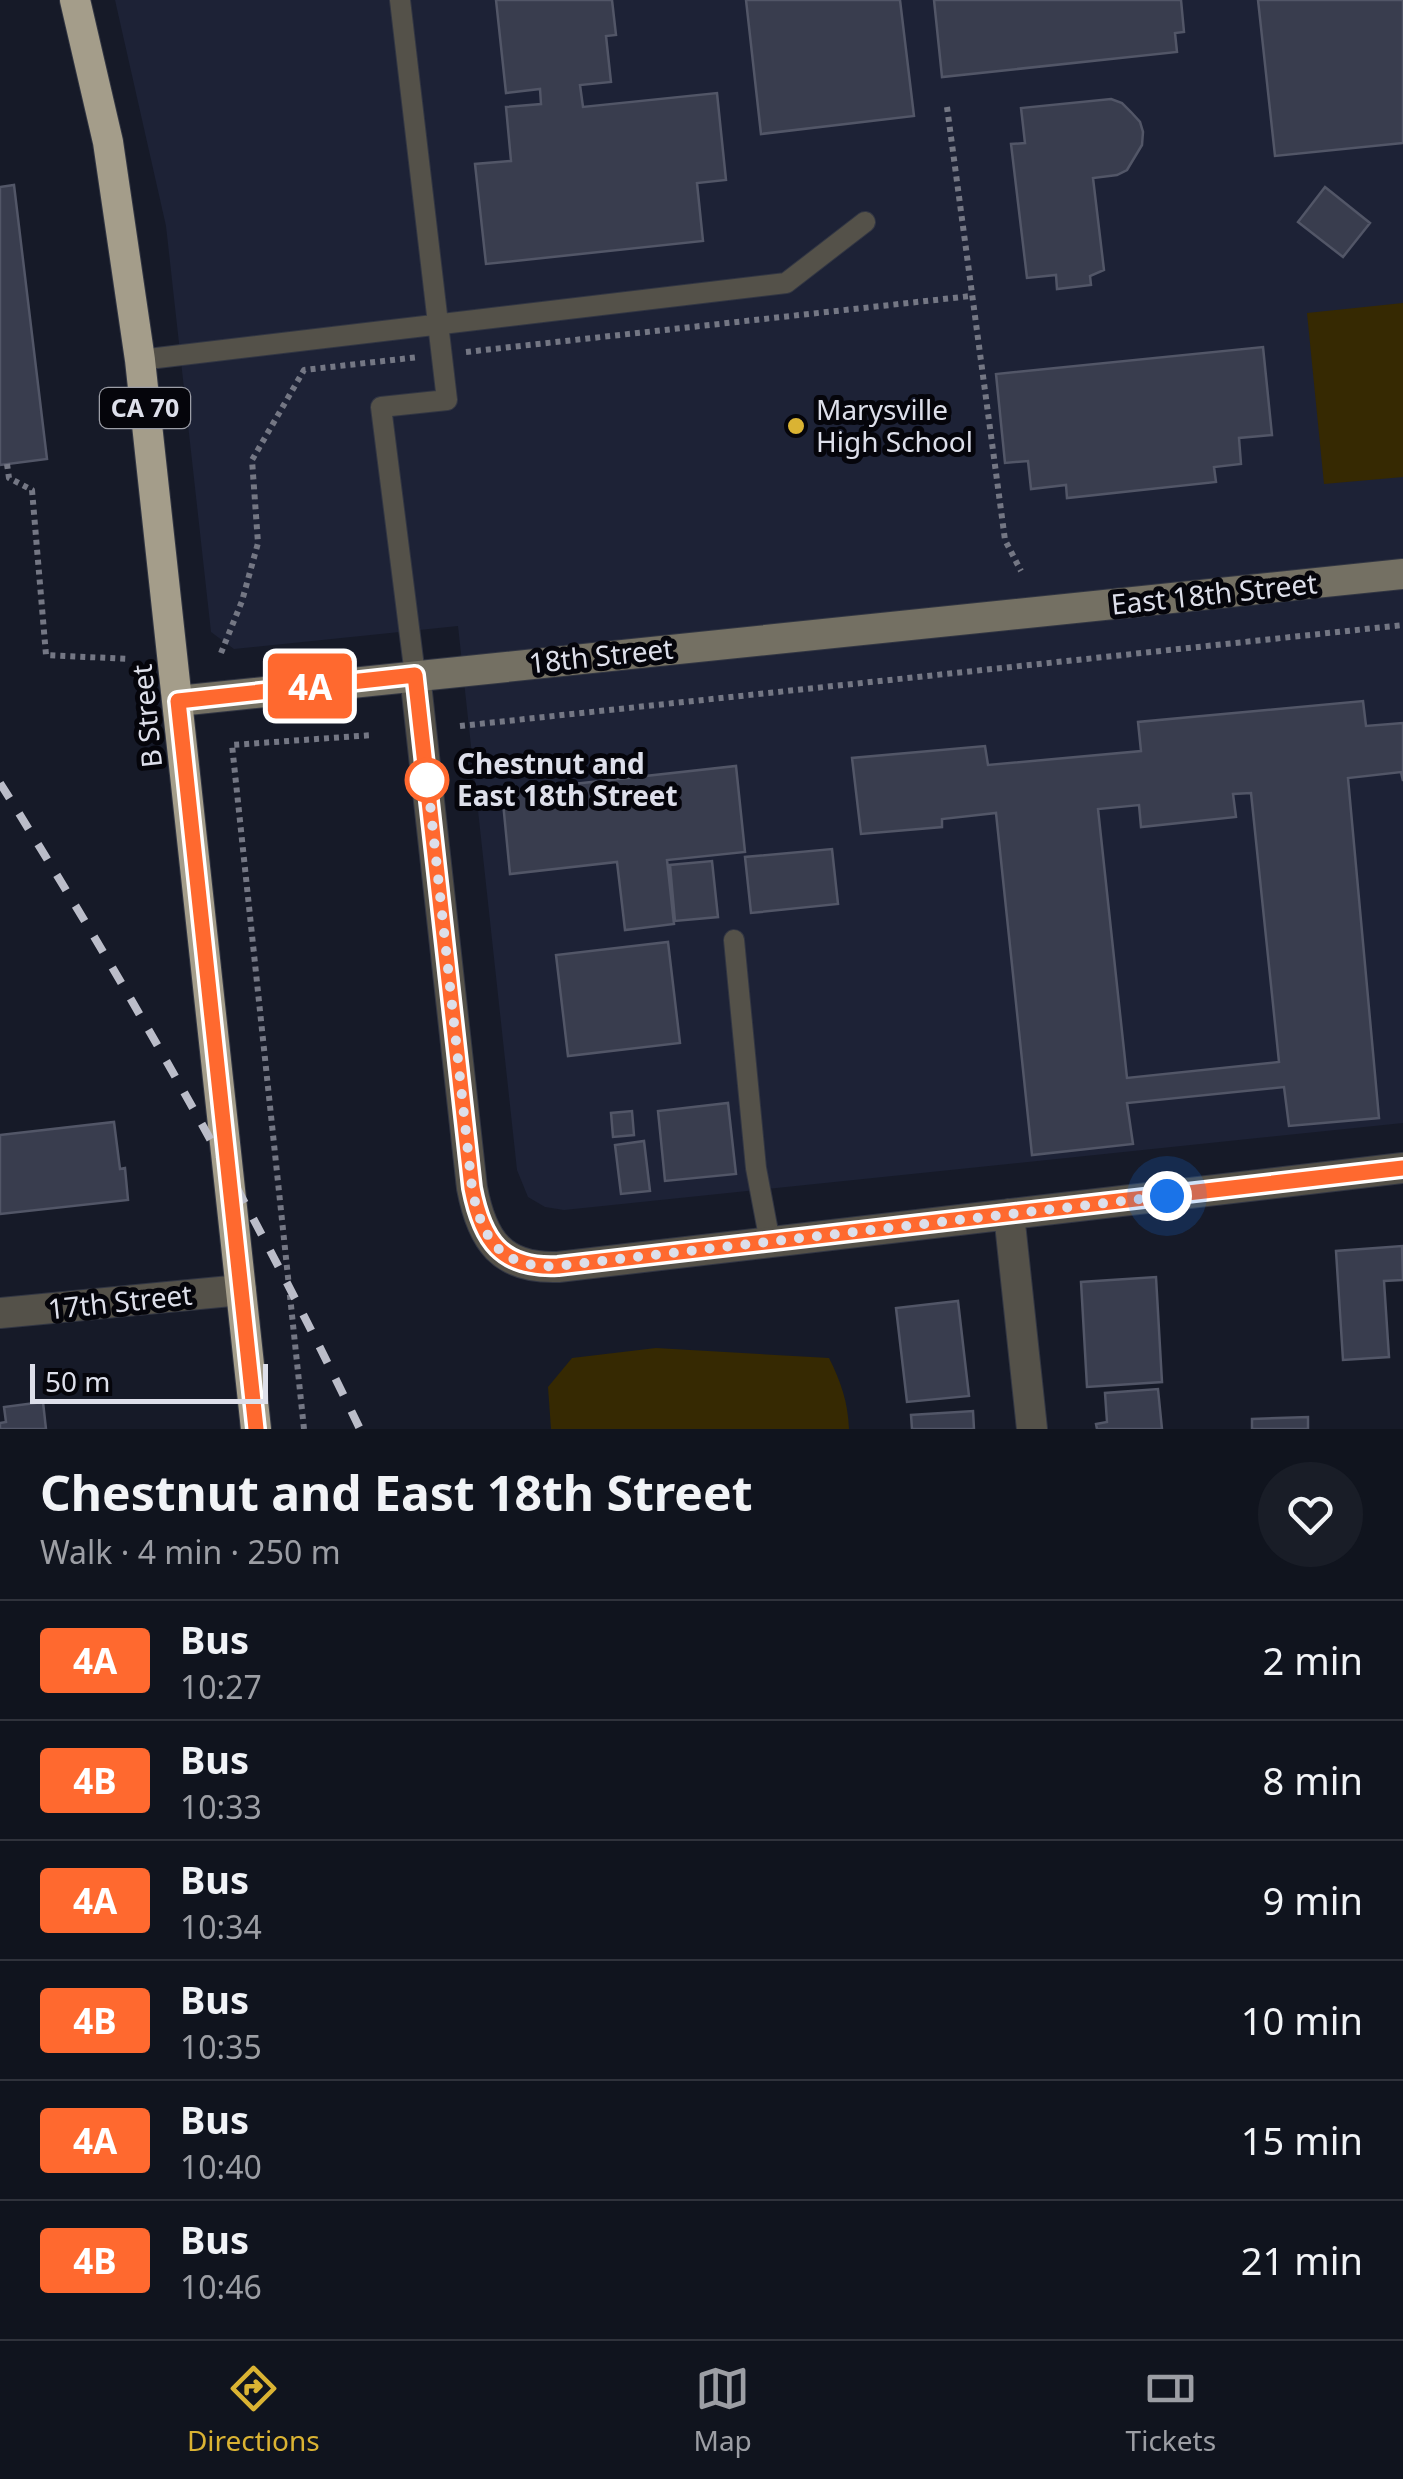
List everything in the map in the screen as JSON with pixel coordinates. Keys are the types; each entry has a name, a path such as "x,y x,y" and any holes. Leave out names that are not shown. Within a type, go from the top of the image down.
{"highway":[{"name":"B Street","path":"75,0 108,142 140,360 256,1429"}],"street":[{"name":"East 18th Street","path":"1024,614 1403,574"},
{"name":"18th Street","path":"178,701 1024,614"},
{"path":"415,675 472,1188 478,1220 494,1246 517,1262 537,1268 1403,1168"},
{"path":"1010,1214 1032,1429"},
{"name":"17th Street","path":"0,1314 241,1290"}],"lane":[{"path":"400,0 447,400 381,407 415,675"},
{"path":"140,360 786,283 865,222"},
{"path":"734,940 756,1168 770,1242"}],"path":[{"path":"947,108 1005,540 1021,571"},
{"path":"221,653 242,601 258,543 252,460 304,370 971,296"},
{"path":"6,464 8,478 32,490 46,656 129,658"},
{"path":"460,726 1403,626"},
{"path":"304,1429 232,746 373,735"}],"shaded area":[{"name":"Marysville High School","path":"115,0 1403,0 1403,1123 564,1210 545,1207 528,1197 517,1170 458,626 234,649 211,632 166,226"},
{"path":"1403,303 1403,477 1324,484 1307,313"},
{"path":"656,1348 829,1358 843,1392 849,1429 551,1429 548,1387 572,1358"}],"building":[{"path":"496,0 612,0 616,35 606,36 611,82 580,85 583,107 717,93 726,180 697,183 703,241 486,264 475,164 511,161 506,107 541,104 540,89 506,93"},
{"path":"746,0 900,0 914,116 761,134"},
{"path":"934,0 1181,0 1184,32 1175,33 1177,52 942,77"},
{"path":"1258,0 1403,0 1403,143 1275,156"},
{"path":"1111,99 1131,112 1143,132 1142,145 1127,170 1093,178 1104,270 1090,276 1091,285 1057,289 1056,275 1027,278 1011,144 1025,143 1021,108"},
{"path":"14,185 47,459 0,465 0,187"},
{"path":"1325,187 1370,223 1343,257 1298,222"},
{"path":"1263,347 1272,435 1239,438 1241,464 1214,467 1216,482 1067,498 1066,485 1031,489 1028,461 1005,463 996,374"},
{"path":"1363,701 1366,726 1403,723 1403,781 1401,772 1348,778 1379,1118 1289,1126 1284,1087 1127,1103 1133,1144 1032,1155 996,813 942,819 942,827 861,834 852,758 985,746 988,765 1141,751 1138,722","holes":["1251,793 1279,1062 1127,1078 1098,809 1139,805 1141,827 1236,817 1233,794"]},
{"path":"736,766 745,852 667,860 674,924 625,930 617,862 510,874 502,792"},
{"path":"832,849 838,904 751,913 745,857"},
{"path":"712,861 718,917 675,921 670,865"},
{"path":"668,942 680,1043 568,1056 556,955"},
{"path":"728,1103 736,1174 665,1181 658,1111"},
{"path":"632,1111 634,1135 613,1137 611,1113"},
{"path":"114,1122 128,1200 0,1214 0,1135"},
{"path":"644,1141 650,1191 621,1194 615,1145"},
{"path":"1402,1246 1403,1280 1384,1281 1389,1357 1343,1360 1336,1251"},
{"path":"1156,1277 1162,1382 1087,1387 1081,1282"},
{"path":"958,1301 969,1396 907,1402 896,1308"},
{"path":"1158,1389 1162,1429 1097,1429 1096,1424 1107,1422 1105,1393"},
{"path":"43,1402 46,1429 0,1429 0,1423 6,1422 4,1407"},
{"path":"973,1411 974,1429 912,1429 911,1415"},
{"path":"1308,1417 1308,1429 1252,1429 1252,1419"}],"railway":[{"path":"0,783 189,1101 360,1429"}],"bus line":[{"name":"4A","path":"256,1429 178,701 415,675 472,1188 478,1220 494,1246 517,1262 537,1268 558,1266 1403,1168"}],"place":[{"name":"Marysville High School","path":"796,426"},
{"name":"Chestnut and East 18th Street","path":"427,780"}],"route":[{"path":"427,780 427,776 472,1188 478,1220 494,1246 517,1262 537,1268 558,1266 1167,1196"}]}
